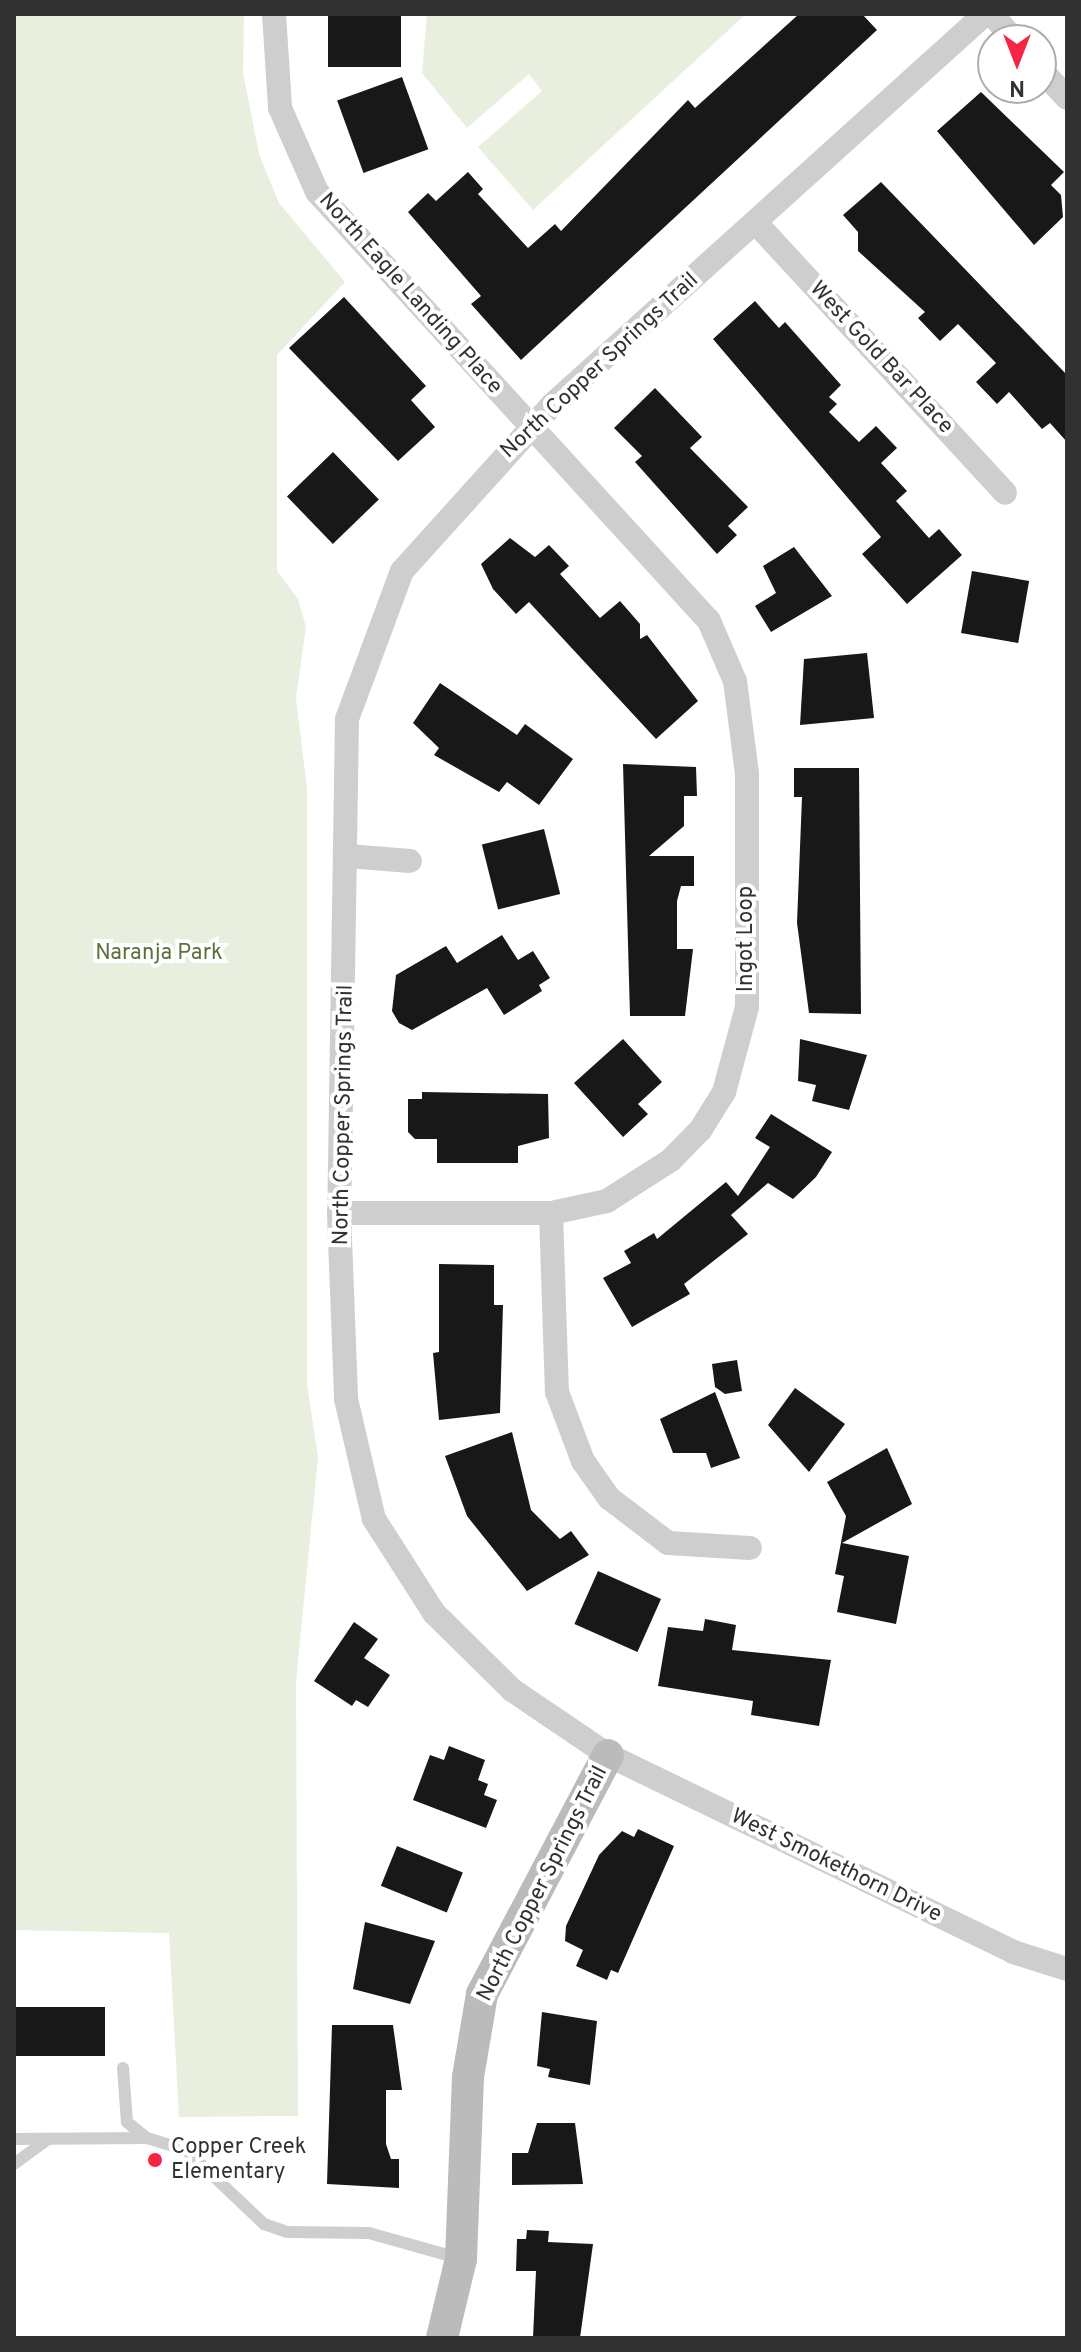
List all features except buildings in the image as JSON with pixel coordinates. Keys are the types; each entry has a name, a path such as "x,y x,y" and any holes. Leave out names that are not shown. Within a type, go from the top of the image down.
{"street":[{"name":"North Eagle Landing Place","path":"274,14 280,108 317,192 531,428"},
{"name":"North Copper Springs Trail","path":"442,2338 461,2259 468,2077 482,1994 608,1755 512,1690 434,1613 374,1519 346,1399 339,1213 348,856 347,719 402,571 531,428 985,14"},
{"name":"West Gold Bar Place","path":"756,223 1005,493"},
{"name":"Ingot Loop","path":"339,1213 551,1213 607,1201 634,1186 701,1129 724,1092 747,1007 747,774 735,681 709,621 531,428"},
{"path":"348,856 410,861"},
{"path":"551,1213 557,1392 583,1461 618,1507 668,1543 750,1548"},
{"name":"West Smokethorn Drive","path":"608,1755 1013,1952 1067,1969"}],"lane":[{"path":"123,2068 122,2111 147,2138"},
{"path":"14,2139 147,2138 186,2150 254,2218 279,2230 369,2233 461,2259"},
{"path":"14,2164 48,2139"}],"green space":[{"name":"Naranja Park","path":"14,14 244,14 243,73 259,154 279,203 345,282 277,355 277,571 298,599 306,627 296,698 307,788 307,1384 318,1457 296,1682 298,2116 179,2117 169,1933 14,1930"},
{"path":"427,14 746,14 533,210 478,147 542,91 529,74 467,128 422,73"}],"place":[{"name":"Copper Creek Elementary","path":"155,2160"}]}
